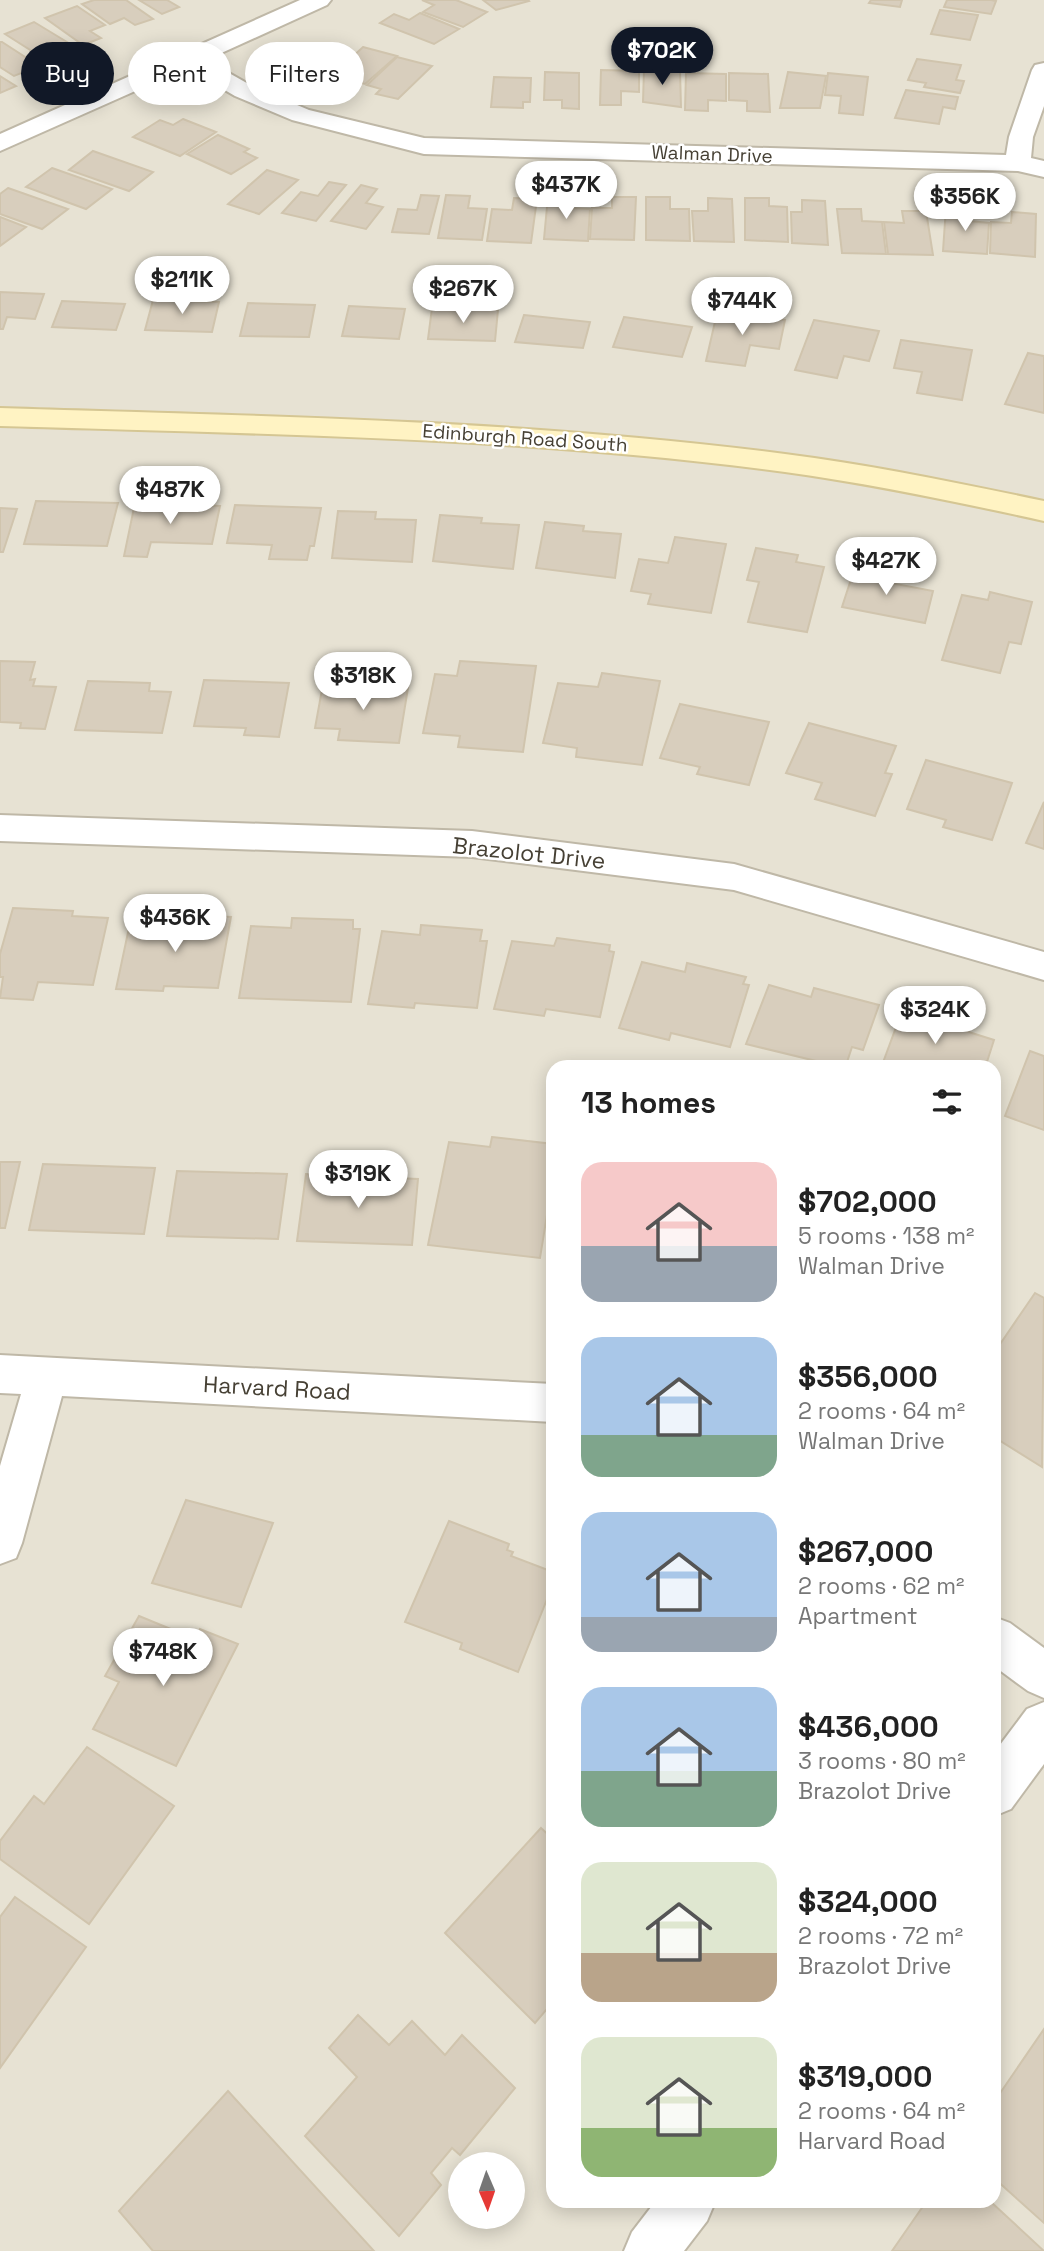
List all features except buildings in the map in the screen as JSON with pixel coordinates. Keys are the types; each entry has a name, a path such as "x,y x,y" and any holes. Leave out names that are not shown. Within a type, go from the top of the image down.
{"main road":[{"name":"Edinburgh Road South","path":"0,417 432,431 695,450 962,491 1044,511"}],"street":[{"path":"223,42 319,0"},
{"path":"1018,163 1021,137 1044,71"},
{"path":"0,144 128,85"},
{"name":"Walman Drive","path":"231,86 282,109 335,128 424,146 1018,163 1044,169"},
{"name":"Brazolot Drive","path":"0,828 472,844 734,877 1044,966"},
{"name":"Harvard Road","path":"0,1374 546,1403"},
{"path":"0,1543 47,1376"},
{"path":"1001,1644 1044,1675"},
{"path":"1001,1783 1044,1725"},
{"path":"651,2251 683,2208"}],"shaded area":[{"path":"0,0 1044,0 1044,2251 0,2251"}]}
